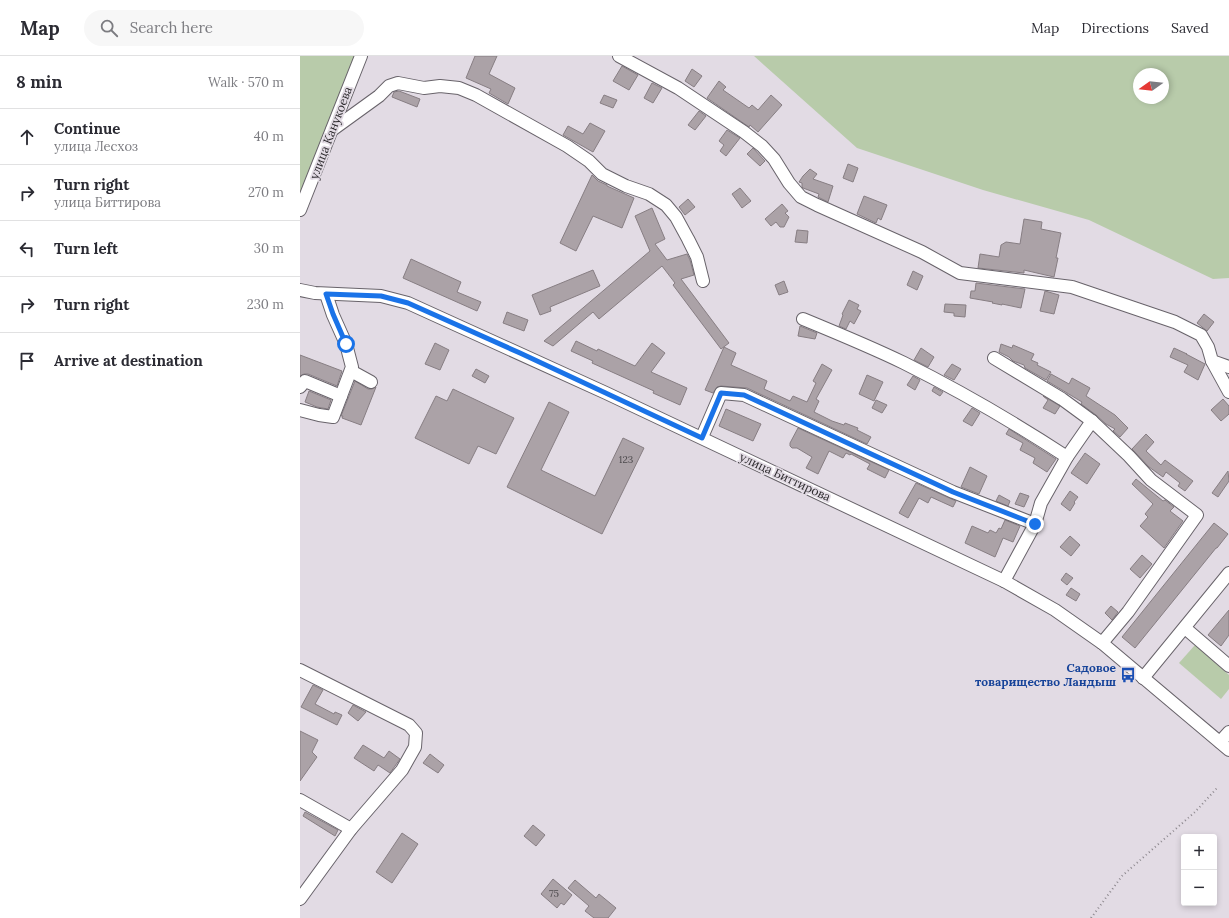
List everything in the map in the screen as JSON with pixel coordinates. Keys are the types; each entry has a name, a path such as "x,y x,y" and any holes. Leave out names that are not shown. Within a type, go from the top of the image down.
{"street":[{"name":"улица Канукоева","path":"300,210 362,56"},
{"path":"619,56 678,88 744,132 762,146 774,159 789,183 801,197 922,252 960,273 1072,287 1175,322 1201,336 1208,347 1212,361 1229,392"},
{"path":"332,130 379,96 389,86 398,83 424,88 440,86 458,88 488,102 567,146 589,161 602,174 626,186 649,194 666,205 676,217 688,239 697,258 703,281"},
{"name":"улица Биттирова","path":"300,290 326,294 381,296 408,303 520,353 1004,581 1055,610 1102,643 1225,746"},
{"path":"300,410 333,417 352,367 346,344 326,294"},
{"path":"804,318 941,382 1036,436 1067,458"},
{"path":"994,358 1062,399 1092,421 1129,456 1151,480 1197,515 1128,612 1102,643"},
{"path":"1212,361 1229,367"},
{"path":"351,371 371,382"},
{"path":"300,387 305,381 341,396"},
{"path":"702,438 721,393 744,395 953,492 1035,524"},
{"path":"1004,581 1035,524 1041,503 1067,458 1092,421"},
{"path":"1143,678 1229,573"},
{"path":"1184,628 1229,666"},
{"path":"300,670 409,725 416,733 415,746 402,770 350,829 300,899"},
{"path":"1225,746 1229,732"},
{"path":"300,800 350,829"}],"path":[{"path":"1091,918 1122,876 1195,812 1217,788"}],"green space":[{"path":"300,56 361,56 300,210"},
{"path":"754,56 1229,56 1229,278 1213,279 1089,220 983,190 857,148"},
{"path":"1195,645 1229,675 1229,689 1221,699 1179,663"}],"building":[{"path":"475,56 497,56 489,74 515,88 508,104 489,93 491,89 466,78"},
{"path":"622,66 638,75 629,90 613,81"},
{"path":"692,69 702,76 694,87 685,81"},
{"path":"719,81 726,87 723,90 749,108 752,105 758,110 771,95 782,105 758,132 750,125 749,127 707,98"},
{"path":"652,83 662,88 653,103 644,98"},
{"path":"399,91 420,99 417,107 392,97 394,92"},
{"path":"604,95 617,100 613,108 600,103"},
{"path":"699,111 706,116 695,130 688,125"},
{"path":"590,123 605,131 593,152 563,135 568,126 583,134"},
{"path":"727,130 740,138 726,156 720,151 724,145 719,141"},
{"path":"753,148 765,161 760,166 747,154"},
{"path":"848,164 858,168 853,182 843,178"},
{"path":"810,169 817,174 813,179 833,186 828,202 818,197 819,194 803,188 802,183 799,182"},
{"path":"592,175 598,181 607,186 634,198 622,228 593,216 576,251 560,243"},
{"path":"740,188 751,201 742,208 732,194"},
{"path":"864,196 887,205 881,220 878,218 876,223 857,214"},
{"path":"688,199 695,207 685,215 679,207"},
{"path":"782,204 788,211 785,213 789,217 784,227 780,227 776,222 771,226 765,219"},
{"path":"652,208 665,239 655,244 667,260 687,254 694,275 681,279 729,343 721,349 673,285 675,283 662,266 599,319 593,312 553,346 544,341 650,251 635,216"},
{"path":"1024,219 1042,222 1041,229 1061,233 1054,277 1024,270 1024,273 978,268 980,254 999,257 1001,245 1006,242 1020,244"},
{"path":"797,230 808,231 807,243 795,242"},
{"path":"411,259 461,282 457,292 481,302 477,311 403,278"},
{"path":"593,270 600,286 550,307 551,311 540,315 532,295"},
{"path":"913,271 923,276 917,290 907,285"},
{"path":"784,281 788,292 779,295 775,285"},
{"path":"976,283 1025,289 1021,308 970,298 971,291 975,291"},
{"path":"1045,291 1059,295 1054,314 1040,311"},
{"path":"849,300 859,305 857,309 861,311 854,324 850,321 846,329 839,326 843,315 842,314"},
{"path":"945,304 966,305 965,317 954,316 954,313 944,312"},
{"path":"507,312 528,320 524,331 503,323"},
{"path":"1204,314 1214,322 1207,331 1197,323"},
{"path":"800,326 817,333 815,339 798,336"},
{"path":"576,341 597,351 598,349 635,366 652,343 665,353 651,372 687,388 680,405 653,393 654,391 592,363 593,361 571,351"},
{"path":"435,343 449,350 440,370 425,364"},
{"path":"1001,344 1012,348 1013,345 1034,354 1031,360 1038,363 1037,365 1051,372 1046,380 1025,368 1024,365 1013,361 1009,357 999,352"},
{"path":"724,347 736,353 731,365 767,381 764,389 790,401 793,396 807,402 816,383 813,381 822,364 832,370 816,399 819,401 814,412 832,421 844,425 845,423 858,428 857,430 871,437 867,444 747,388 721,386 717,387 713,393 705,390"},
{"path":"921,348 934,357 928,367 914,360"},
{"path":"1174,348 1205,364 1198,380 1184,372 1188,365 1170,357"},
{"path":"300,355 342,371 337,386 308,374 300,376"},
{"path":"952,364 961,369 954,380 944,375"},
{"path":"476,369 489,376 485,383 472,376"},
{"path":"1051,374 1069,384 1072,378 1090,388 1086,396 1115,415 1128,428 1120,437 1113,431 1115,429 1106,424 1081,404 1082,402 1047,381"},
{"path":"867,375 883,382 874,401 859,394"},
{"path":"913,376 920,380 915,390 907,385"},
{"path":"355,381 368,389 376,387 361,425 342,418 343,416 341,416"},
{"path":"934,387 943,392 940,396 932,391"},
{"path":"453,389 514,418 496,454 478,446 469,464 415,438 436,396 447,401"},
{"path":"309,391 331,400 328,409 317,407 305,402"},
{"path":"1043,396 1060,406 1055,414 1043,408 1048,400"},
{"path":"1223,399 1229,406 1229,414 1221,421 1211,410"},
{"path":"876,400 887,405 882,413 872,408"},
{"path":"549,402 569,412 541,470 595,496 623,438 644,448 602,534 507,487"},
{"path":"972,408 980,413 972,426 963,421"},
{"path":"726,409 761,424 753,441 719,426"},
{"path":"798,428 889,470 885,478 867,469 870,464 846,453 843,458 829,451 818,474 806,468 812,457 797,448 792,448 790,446 790,443"},
{"path":"1009,429 1056,459 1047,472 1033,463 1035,458 1020,450 1023,443 1006,434"},
{"path":"1146,434 1154,442 1146,451 1161,465 1165,460 1193,481 1185,491 1178,486 1180,483 1166,472 1163,477 1149,467 1132,449"},
{"path":"1085,453 1100,464 1087,484 1071,473"},
{"path":"970,467 987,476 979,494 961,487"},
{"path":"1228,471 1229,481 1218,497 1212,493"},
{"path":"1136,479 1163,501 1165,500 1174,507 1170,511 1183,521 1164,548 1140,526 1148,517 1145,514 1153,504 1132,484"},
{"path":"916,483 956,501 953,507 931,497 928,503 919,498 908,518 899,513"},
{"path":"1070,491 1078,497 1070,511 1061,504"},
{"path":"1020,493 1029,496 1024,507 1015,504"},
{"path":"999,495 1010,501 1008,506 996,501"},
{"path":"1005,520 1020,526 1013,542 1003,538 995,557 965,543 972,526 988,533 990,530 996,533 999,528 1001,529"},
{"path":"1214,523 1228,534 1135,648 1122,637"},
{"path":"1070,536 1080,545 1071,556 1060,547"},
{"path":"1142,555 1152,564 1140,578 1130,569"},
{"path":"1066,573 1073,578 1067,585 1061,580"},
{"path":"1071,588 1080,594 1076,601 1066,595"},
{"path":"1111,606 1118,612 1112,620 1105,613"},
{"path":"1229,610 1229,635 1221,646 1208,635"},
{"path":"313,685 323,690 315,704 334,714 335,712 342,715 337,725 301,707"},
{"path":"353,705 366,712 358,721 348,713"},
{"path":"300,731 318,740 312,752 317,757 300,781"},
{"path":"363,745 384,758 389,751 400,759 390,773 378,765 374,771 354,758"},
{"path":"430,754 444,765 438,773 423,763"},
{"path":"305,812 338,830 335,836 303,816"},
{"path":"533,825 545,835 536,846 524,836"},
{"path":"402,833 418,844 392,883 376,872"},
{"path":"553,879 572,895 564,905 561,903 557,908 541,894"},
{"path":"575,880 596,898 599,894 616,908 608,918 594,918 585,911 589,906 568,888"}],"place":[{"name":"Садовое товарищество Ландыш","path":"1128,675"}],"route":[{"path":"346,344 326,294 381,296 394,299 408,303 520,353 702,438 721,393 744,395 953,492 1035,524"}]}
